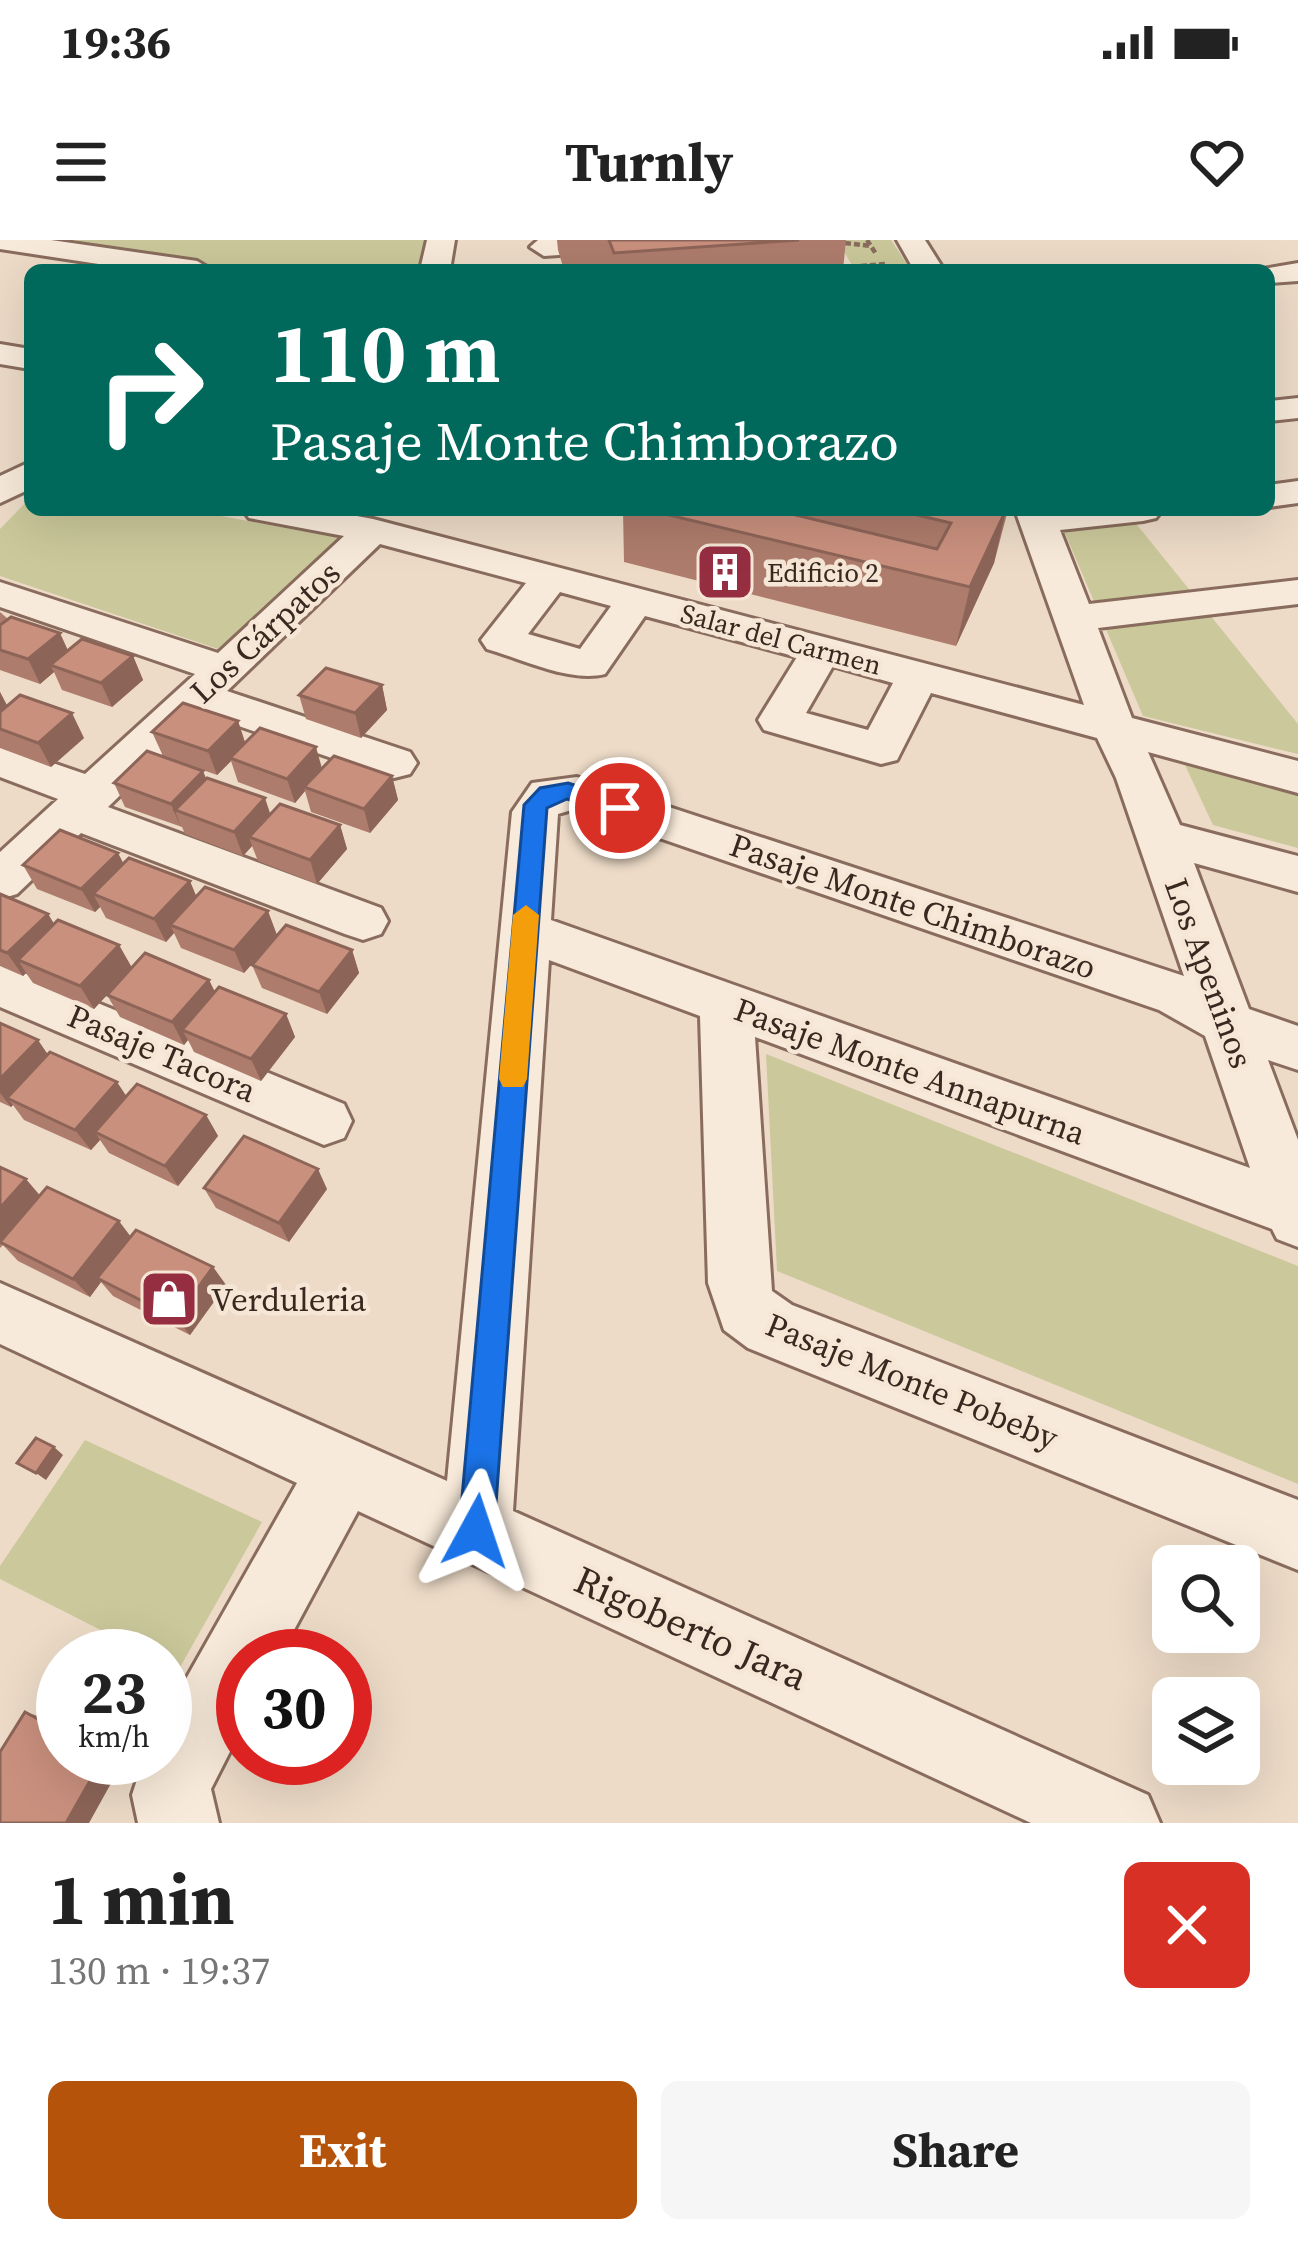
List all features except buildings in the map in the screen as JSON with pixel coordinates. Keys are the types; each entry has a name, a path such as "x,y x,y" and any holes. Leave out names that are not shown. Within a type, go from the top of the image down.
{"street":[{"path":"543,252 668,240"},
{"path":"1280,240 1298,256"},
{"path":"0,241 67,245 166,264"},
{"name":"Salar del Carmen","path":"295,516 373,530 441,529 551,578 1298,777"},
{"name":"Los Apeninos","path":"1036,516 1114,728 1160,837 1296,1216"},
{"name":"Los Cárpatos","path":"0,881 373,530"},
{"path":"551,578 502,640 590,665 637,600"},
{"path":"1076,618 1298,592"},
{"path":"0,594 394,763"},
{"path":"822,650 780,720 881,749 918,676"},
{"path":"0,760 83,803 364,921"},
{"name":"Pasaje Monte Chimborazo","path":"476,1531 536,805 548,794 568,791 1178,994 1227,1023"},
{"path":"1160,837 1298,874"},
{"name":"Pasaje Monte Annapurna","path":"525,931 1296,1216"},
{"name":"Pasaje Tacora","path":"0,984 324,1121"},
{"name":"Pasaje Monte Pobeby","path":"726,1005 739,1283 746,1310 770,1327 1298,1535"},
{"path":"1227,1023 1298,1048"},
{"name":"Rigoberto Jara","path":"0,1313 1120,1823"},
{"path":"179,1823 170,1805 179,1767 343,1469"}],"path":[{"path":"845,243 871,245"}],"shaded area":[{"path":"76,240 429,240 424,264 190,264 76,247"},
{"path":"837,240 891,240 907,264 851,264"},
{"path":"24,504 24,516 221,516 346,539 221,650 0,576 0,529"},
{"path":"1058,516 1130,516 1298,724 1298,754 1143,716"},
{"path":"1184,763 1298,793 1298,848 1213,825"},
{"path":"766,1054 1298,1266 1298,1484 777,1271"},
{"path":"85,1440 262,1522 192,1646 192,1629 99,1629 0,1579 0,1566"}],"slow traffic":[{"path":"513,1079 526,915"}],"place":[{"name":"Edificio 2","path":"725,572"},
{"name":"Verduleria","path":"169,1299"}],"route":[{"path":"476,1531 536,805 548,794 568,791 620,808"}]}
